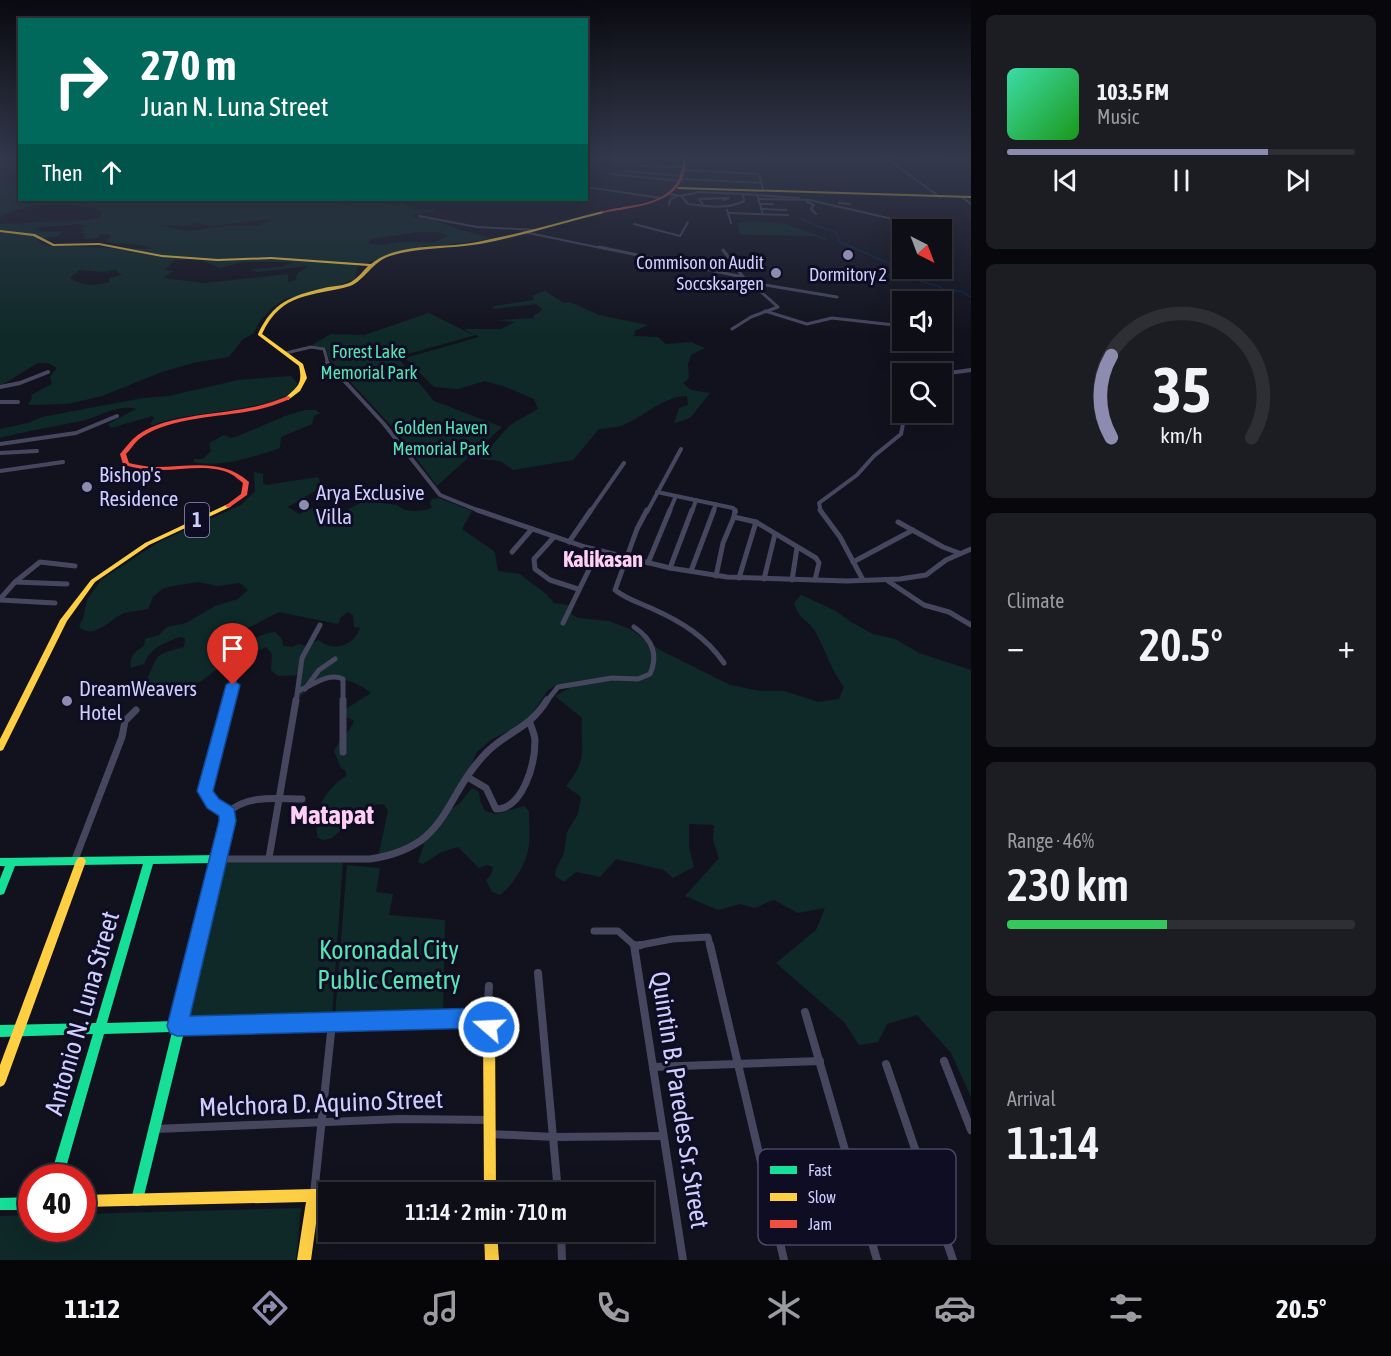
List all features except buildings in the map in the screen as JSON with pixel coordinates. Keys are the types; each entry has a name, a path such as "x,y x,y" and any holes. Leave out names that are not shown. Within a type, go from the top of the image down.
{"main road":[{"name":"1","path":"0,748 64,620 93,581 130,554 168,533 240,500 247,491 246,482 241,476 223,468 200,466 155,472 133,468 124,460 126,449 147,434 173,422 206,415 263,408 288,399 297,392 304,378 301,364 264,340 260,334 261,326 271,313 296,297 351,284 381,258 399,252 472,244 582,218"},
{"path":"0,231 32,235 53,245 99,244 162,255 212,260 282,258 370,266"},
{"path":"0,862 220,859 177,1026 137,1200"},
{"path":"0,1081 78,861"},
{"name":"Antonio N. Luna Street","path":"60,1164 149,861"},
{"path":"0,891 12,862"},
{"path":"0,1031 481,1018 487,1021 490,1182"},
{"path":"304,1260 314,1195"},
{"path":"96,1201 318,1195"},
{"path":"0,1204 18,1203"},
{"path":"491,1242 492,1260"}],"street":[{"path":"428,218 475,227 535,230"},
{"path":"728,218 731,223"},
{"path":"634,224 680,236 688,222"},
{"path":"524,232 743,277"},
{"path":"723,250 743,277 778,306 751,317 732,329"},
{"path":"749,282 837,297"},
{"path":"765,311 807,324 832,318 892,325"},
{"path":"286,353 311,347 324,349 328,365 384,424 440,495 598,551 716,576 792,580 886,580 926,575 946,560 971,549"},
{"path":"952,373 971,370"},
{"path":"0,387 20,383 48,372"},
{"path":"0,402 18,402"},
{"path":"0,444 75,431 101,424 117,416"},
{"path":"863,580 840,537 821,513 819,503 857,475 874,456 902,434 902,423"},
{"path":"681,449 638,529 615,587 618,593 678,621 711,646 724,663"},
{"path":"0,453 37,451"},
{"path":"0,471 63,462"},
{"path":"570,542 624,463"},
{"path":"657,492 735,509 723,543 716,576"},
{"path":"648,563 676,496"},
{"path":"670,568 696,500"},
{"path":"691,572 716,504"},
{"path":"734,517 756,522 819,561 815,580"},
{"path":"739,578 756,522"},
{"path":"898,522 948,550 961,554"},
{"path":"512,552 532,529"},
{"path":"853,562 913,530"},
{"path":"764,579 775,534"},
{"path":"554,537 537,555 533,565 550,580 578,589"},
{"path":"792,580 797,548"},
{"path":"562,623 598,551"},
{"path":"0,599 15,582 40,562 75,566"},
{"path":"886,580 924,605 949,612 971,625"},
{"path":"15,582 67,584"},
{"path":"0,599 55,603"},
{"path":"269,858 302,690 300,678 302,658 320,625"},
{"path":"302,799 238,802 228,813 220,859 384,859 414,847 440,823 491,748 530,723 553,691 564,684 612,678 638,680 650,674 655,659 654,647 648,636 634,627"},
{"path":"302,690 319,670 335,659"},
{"path":"228,813 213,803 205,791 239,665"},
{"path":"302,690 330,676 343,679 343,752"},
{"path":"78,861 115,757 124,721 136,710"},
{"path":"469,778 478,781 488,789 492,805 496,809 506,809 514,802 521,794 532,757 535,742 530,723"},
{"path":"594,930 618,931 635,946 672,939 708,937 758,1149"},
{"name":"Quintin B. Paredes Sr. Street","path":"635,946 683,1260"},
{"path":"537,973 557,1182"},
{"path":"487,1021 489,986"},
{"path":"805,1012 845,1149"},
{"path":"314,1195 332,1023"},
{"path":"653,1067 739,1066 820,1061"},
{"path":"944,1062 971,1130"},
{"path":"886,1064 915,1149"},
{"name":"Melchora D. Aquino Street","path":"153,1129 323,1121 490,1120"},
{"path":"490,1134 554,1137 663,1136"},
{"path":"561,1242 562,1260"},
{"path":"781,1245 784,1260"},
{"path":"873,1245 877,1260"},
{"path":"948,1245 953,1260"}],"green space":[{"path":"100,218 420,218 491,238 402,250 358,264 355,279 285,299 272,308 260,321 253,334 243,339 229,357 193,363 162,372 102,396 68,404 28,405 32,398 31,395 52,384 50,376 57,368 48,363 38,363 0,386 0,224 82,221","holes":["272,220 256,226 227,226 186,231 160,225 188,226 197,223 211,226","73,224 86,225 86,227 79,228 85,230 80,233 86,233 83,239 98,238 100,234 109,234 112,236 105,240 116,244 146,246 151,249 49,246 40,243 37,239 59,236 63,231 39,232 40,230 32,229","417,232 439,232 448,236 434,242 400,242 382,245 368,243 371,239","199,259 220,268 244,262 294,262 281,267 250,269 257,272 308,266 297,274 296,280 288,282 288,274 204,283 163,278 173,271 165,270 175,260","79,270 102,272 115,270 122,275 109,278 109,282 99,284 84,284 70,278"]},
{"path":"754,221 787,224 827,239 814,236 740,235 737,223"},
{"path":"545,291 564,303 570,302 599,315 648,325 635,331 634,336 658,337 666,344 691,342 705,348 691,355 688,364 689,378 683,383 691,390 710,393 690,418 674,423 679,408 688,405 687,396 670,399 623,425 599,429 573,460 513,470 500,461 480,459 510,425 538,409 534,399 485,381 458,389 434,387 405,358 479,337 476,335 397,357 434,401 502,427 437,486 397,432 329,359 326,348 312,345 331,334 364,335 429,313 473,335 464,329 501,329 515,322 498,320 534,318 534,315 542,309 536,304 492,309 494,306 534,300 532,296"},
{"path":"291,376 297,383 291,393 258,405 187,416 154,425 150,424 154,418 152,416 111,428 108,424 136,409 121,408 84,420 0,438 0,429 28,423 42,417 143,398 169,396 238,380"},
{"path":"305,410 316,410 320,413 314,416 312,424 281,437 280,448 226,463 193,462 194,459 203,459 211,451 209,443 224,435 231,438 238,436"},
{"path":"254,472 263,474 263,483 267,485 318,477 322,487 288,507 299,514 315,507 336,512 345,511 364,501 397,505 409,511 418,511 432,508 430,503 432,499 439,498 472,511 462,529 495,553 498,571 520,574 554,603 574,606 571,614 578,618 609,621 630,629 660,650 730,685 760,691 784,691 818,702 839,699 844,687 816,633 799,614 794,603 801,595 836,611 873,634 895,639 919,653 971,670 971,1097 951,1053 917,1015 887,1024 878,1042 859,1045 844,1022 776,963 816,930 825,908 798,913 774,900 754,908 740,904 718,910 685,896 719,858 713,840 714,825 689,824 689,847 694,867 673,878 664,870 616,859 600,877 576,872 564,882 555,876 564,853 567,832 578,814 581,797 566,786 581,761 582,718 555,696 570,688 559,684 548,690 526,723 492,739 477,752 451,809 459,804 472,788 479,792 485,811 496,814 524,806 529,811 529,845 526,859 515,879 500,895 492,892 486,880 491,875 493,867 487,865 479,868 458,847 441,852 423,864 418,862 424,845 418,841 382,857 379,853 388,810 383,804 369,805 332,838 324,840 318,838 316,819 322,802 332,788 346,776 346,771 341,768 334,751 354,721 344,715 344,710 371,693 353,682 331,679 314,685 295,702 298,675 278,676 271,670 272,654 266,647 249,655 242,663 216,670 200,682 155,696 149,694 150,685 147,679 156,659 162,654 184,647 185,638 180,637 163,644 150,653 144,664 131,668 132,658 144,646 145,639 159,635 167,627 186,623 215,606 238,599 248,590 240,583 217,586 198,582 173,586 162,589 153,597 148,609 124,613 96,630 84,630 79,626 87,600 101,580 159,542 241,505 255,491","holes":["279,612 338,624 341,617 348,612 353,615 354,627 360,628 353,639 337,647 319,640 305,646 299,644 292,647 283,646 282,639 275,632 259,636 222,652 207,653 214,646"]},
{"path":"343,860 332,1017 187,1018 221,862"},
{"name":"Koronadal City Public Cemetry","path":"347,865 380,868 376,892 393,894 389,915 445,920 443,1012 335,1016"},
{"path":"301,1208 296,1260 0,1260 0,1216 18,1215 18,1242 96,1242 96,1214"}],"waterway":[{"path":"803,218 805,221 837,233 838,241 911,273 920,281 938,286 945,291 961,291 971,297"}],"traffic: fast":[{"path":"0,862 220,859 137,1200"},
{"path":"60,1164 149,861"},
{"path":"0,891 12,862"},
{"path":"0,1031 280,1024"},
{"path":"0,1204 18,1203"}],"traffic: slow":[{"path":"288,398 298,390 304,378 301,365 260,334 266,321 285,303 310,293 351,284 376,261 387,256 420,249 494,240 581,218"},
{"path":"0,231 34,235 53,245 99,244 162,256 218,260 271,258 370,265"},
{"path":"0,748 64,620 93,581 147,544 228,506"},
{"path":"0,1081 81,861"},
{"path":"280,1024 484,1019 489,1027 490,1182"},
{"path":"304,1260 314,1195"},
{"path":"96,1201 318,1195"},
{"path":"491,1242 492,1260"}],"traffic: jam":[{"path":"228,506 244,495 246,482 234,473 220,468 205,467 141,468 126,464 123,454 136,439 154,428 200,417 248,410 288,398"}],"place":[{"name":"Dormitory 2","path":"848,255"},
{"name":"Commison on Audit Soccsksargen","path":"776,273"},
{"name":"Bishop's Residence","path":"87,487"},
{"name":"Arya Exclusive Villa","path":"304,505"},
{"name":"DreamWeavers Hotel","path":"67,701"}],"district":[{"name":"Kalikasan","path":"603,559"},
{"name":"Matapat","path":"332,815"}],"route":[{"path":"233,685 205,791 206,796 218,808 228,813 227,821 220,859 177,1026 481,1018 487,1021 489,1027"}],"park label":[{"name":"Forest Lake Memorial Park","path":"369,362"},
{"name":"Golden Haven Memorial Park","path":"441,438"}]}
